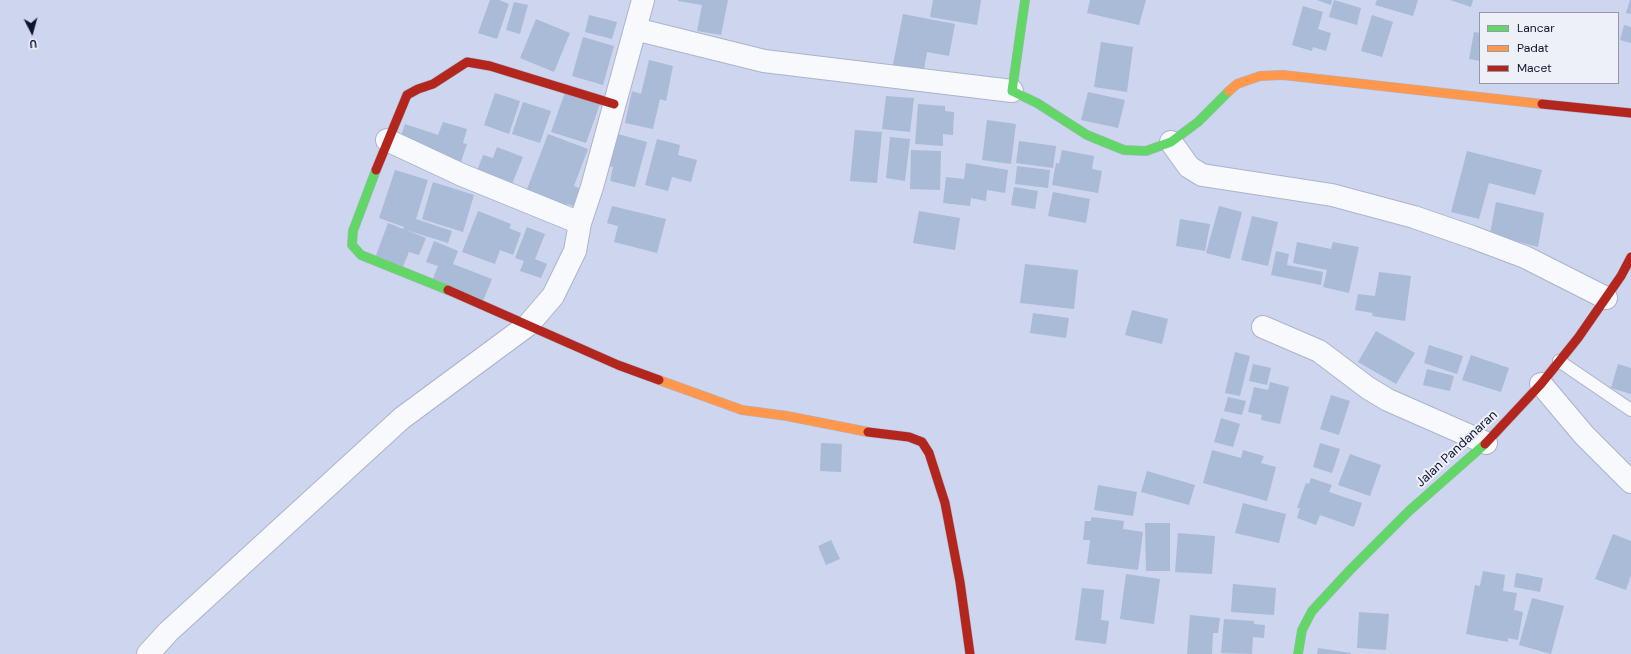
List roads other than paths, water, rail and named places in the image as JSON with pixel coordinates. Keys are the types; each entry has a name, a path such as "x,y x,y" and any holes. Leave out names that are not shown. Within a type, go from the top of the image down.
{"street":[{"path":"148,654 168,632 402,418 528,325 553,296 575,251 580,223 592,187 644,0"},
{"path":"1012,91 1025,0"},
{"path":"636,29 764,61 1012,91 1037,103 1087,135 1124,150 1146,151 1171,142 1198,122 1237,84 1260,76 1283,75 1464,96 1631,113"},
{"path":"614,104 490,66 467,62 433,84 418,89 407,95 387,140 353,231 352,245 361,255 425,280 618,365 742,410 787,416 862,431 909,437 922,442 929,453 945,503 960,582 970,654"},
{"path":"387,140 462,175 580,223"},
{"path":"1171,142 1189,167 1202,175 1332,195 1414,217 1525,257 1606,298"},
{"name":"Jalan Pandanaran","path":"1298,654 1302,630 1312,611 1350,570 1409,511 1486,443 1541,384 1578,338 1630,263"},
{"path":"1263,327 1319,351 1368,388 1388,400 1486,443"},
{"path":"1541,384 1584,434 1631,482"}],"lane":[{"path":"1559,362 1631,410"}]}
